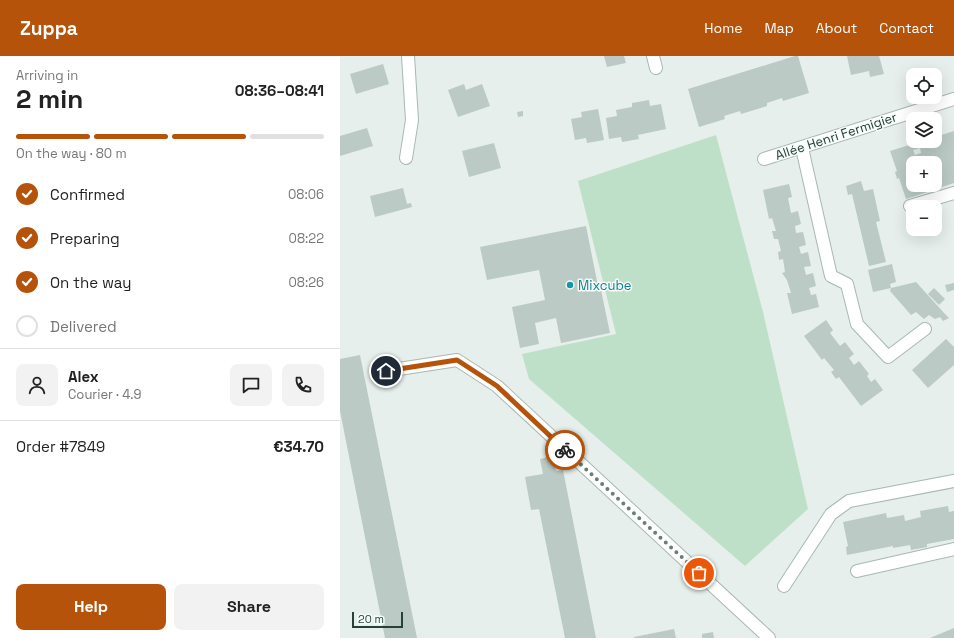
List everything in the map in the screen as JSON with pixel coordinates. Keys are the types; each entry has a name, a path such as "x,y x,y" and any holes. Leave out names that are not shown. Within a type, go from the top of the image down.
{"street":[{"path":"406,158 412,120 408,56"},
{"path":"653,56 656,68"},
{"name":"Allée Henri Fermigier","path":"764,159 954,99"},
{"path":"802,148 831,276 847,284 857,324 888,357 925,329"},
{"path":"930,200 954,193"},
{"path":"386,371 457,360 497,386 769,638"},
{"path":"784,586 831,514 849,501 954,481"},
{"path":"856,570 954,549"}],"green space":[{"path":"716,135 763,312 808,509 745,566 529,379 522,354 616,334 578,181"}],"building":[{"path":"604,56 624,56 626,63 607,67"},
{"path":"798,56 809,93 783,101 782,98 767,103 767,106 741,114 740,111 724,116 725,119 699,127 688,89"},
{"path":"847,56 879,56 884,74 870,77 869,71 851,75"},
{"path":"383,64 389,84 356,94 350,74"},
{"path":"464,84 466,90 482,84 490,106 458,117 448,90"},
{"path":"649,100 650,106 661,104 666,129 638,135 639,139 622,142 621,137 609,139 606,118 617,116 616,110 632,107 632,103"},
{"path":"598,109 604,140 587,143 586,138 575,140 571,119 582,117 581,112"},
{"path":"523,111 523,116 518,117 517,112"},
{"path":"367,128 373,146 340,156 340,136"},
{"path":"954,131 954,183 942,187 942,156 906,156 906,192 927,192 906,199 899,178 897,179 895,172 897,171 890,151 906,146 906,148 920,148 942,148 942,135","holes":["920,148 921,153 915,155 913,150"]},
{"path":"494,143 501,168 469,177 462,151"},
{"path":"861,181 864,191 873,189 880,221 876,222 886,262 869,266 852,194 848,195 846,186"},
{"path":"789,184 792,197 788,198 791,213 798,211 801,224 795,226 796,233 803,232 806,245 799,247 801,254 808,252 811,266 804,267 806,275 813,273 816,286 809,288 811,295 816,294 819,307 792,314 787,293 791,293 787,280 782,273 785,272 783,259 779,260 778,252 781,251 778,239 774,239 772,231 776,231 772,218 769,219 763,190"},
{"path":"403,188 407,204 411,203 412,207 375,217 370,196"},
{"name":"Mixcube","path":"586,226 599,291 601,290 610,333 561,343 556,318 535,323 539,344 520,348 512,307 545,300 539,270 487,280 480,247"},
{"path":"892,264 896,282 890,284 891,288 873,292 868,270"},
{"path":"916,282 949,318 943,321 940,317 935,319 929,315 924,319 916,312 911,315 890,291 891,288"},
{"path":"954,283 954,290 947,292 945,285"},
{"path":"934,288 945,299 939,305 928,294"},
{"path":"826,320 833,330 830,333 840,346 845,342 854,354 849,358 854,365 859,361 869,374 867,376 871,382 875,379 883,390 861,406 839,377 836,379 831,372 834,370 824,358 822,360 804,336"},
{"path":"946,339 954,347 954,365 928,388 912,370"},
{"path":"360,355 417,638 385,638 340,411 340,359"},
{"path":"549,457 550,460 554,459 556,471 563,470 596,638 565,638 539,509 531,510 525,477 543,474 540,459"},
{"path":"948,506 949,512 954,511 954,539 927,544 927,547 911,550 910,545 893,548 893,546 847,555 846,547 848,546 843,522 886,513 887,518 904,515 905,521 921,517 920,511"},
{"path":"954,628 954,638 930,638"},
{"path":"674,629 676,638 634,638 634,637"},
{"path":"713,632 714,638 702,638 702,634"}],"way so far":[{"path":"565,450 699,573"}],"place":[{"name":"Mixcube","path":"570,285"}],"route":[{"path":"386,371 457,360 497,386 565,450"}]}
